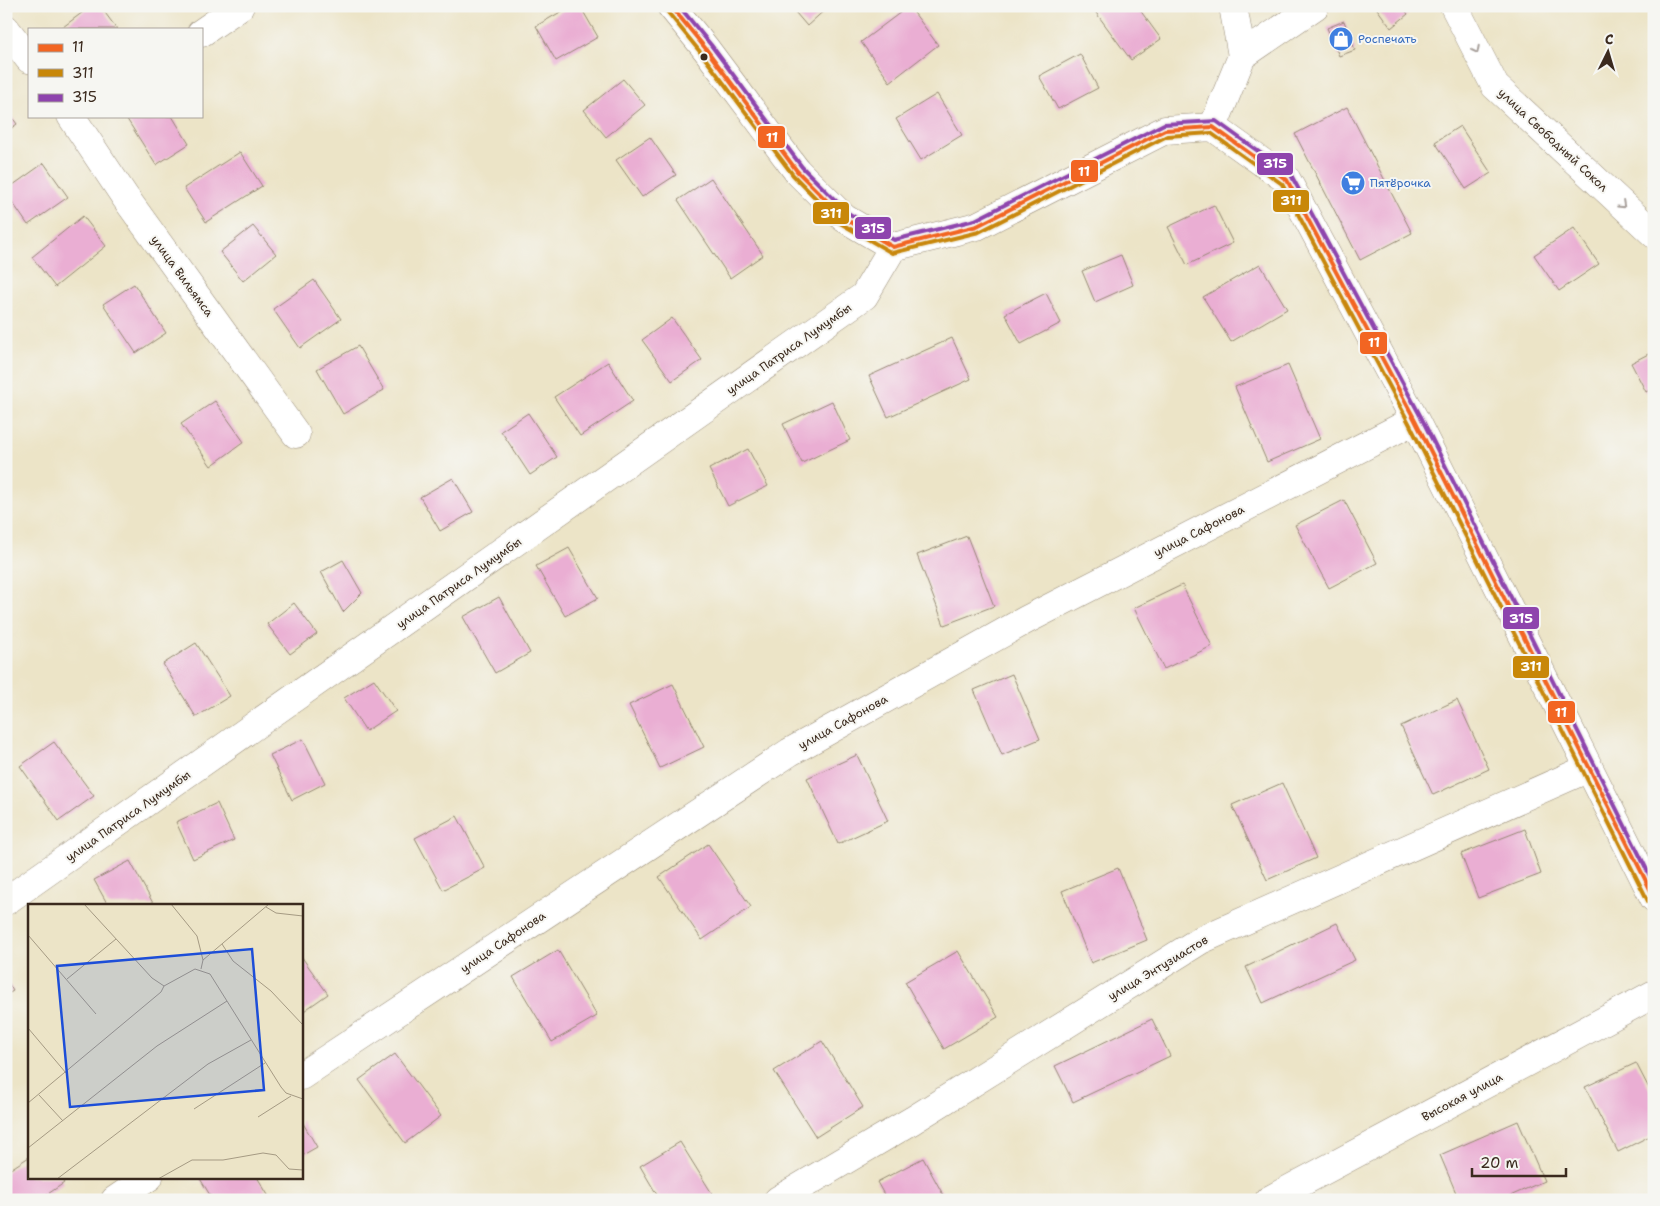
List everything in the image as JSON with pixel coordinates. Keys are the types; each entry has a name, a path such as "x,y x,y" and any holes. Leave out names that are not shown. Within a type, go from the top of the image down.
{"street":[{"path":"202,32 240,6"},
{"path":"671,6 706,49 797,171 844,218 893,247 977,226 1165,130 1212,127 1287,180 1415,420 1654,898"},
{"path":"1233,6 1242,56"},
{"path":"1212,127 1242,56 1315,6"},
{"name":"улица Свободный Сокол","path":"1454,6 1495,86 1654,234"},
{"path":"6,29 28,58"},
{"name":"улица Вильямса","path":"76,118 125,197 296,434"},
{"name":"улица Патриса Лумумбы","path":"6,902 864,296 893,247"},
{"name":"улица Сафонова","path":"302,1075 790,752 1026,620 1415,420"},
{"name":"улица Энтузиастов","path":"778,1200 913,1120 1202,940 1589,768"},
{"name":"Высокая улица","path":"1269,1200 1654,994"},
{"path":"115,1200 148,1178"}],"building":[{"path":"91,6 100,6 116,28 64,28"},
{"path":"571,6 580,6 598,37 556,61 536,26"},
{"path":"790,6 829,6 807,26"},
{"path":"909,6 938,45 890,82 861,42"},
{"path":"1091,6 1137,6 1161,39 1131,60"},
{"path":"1375,6 1402,6 1408,14 1391,28"},
{"name":"Роспечать","path":"1344,21 1355,50 1339,56 1327,28"},
{"path":"1080,54 1098,88 1058,109 1039,76"},
{"path":"623,79 645,105 606,137 584,110"},
{"path":"937,94 962,135 921,160 896,119"},
{"name":"Пятёрочка","path":"1347,107 1412,233 1360,260 1295,134"},
{"path":"6,109 17,124 6,132"},
{"path":"126,118 173,118 189,144 156,165"},
{"path":"1460,126 1491,173 1466,189 1435,142"},
{"path":"650,137 676,175 642,197 616,160"},
{"path":"240,152 262,186 206,222 184,188"},
{"path":"44,163 68,197 28,225 6,193 6,190"},
{"path":"711,178 763,255 730,278 678,200"},
{"path":"1214,205 1233,243 1187,265 1168,227"},
{"path":"83,216 106,246 55,287 32,257"},
{"path":"253,226 276,254 243,281 220,252"},
{"path":"1574,228 1599,264 1559,291 1534,255"},
{"path":"1121,255 1133,285 1095,302 1082,271"},
{"path":"1260,264 1287,309 1231,342 1203,297"},
{"path":"314,280 341,319 300,348 273,309"},
{"path":"134,284 166,333 136,353 103,304"},
{"path":"1046,293 1061,323 1021,344 1005,314"},
{"path":"672,318 702,360 672,381 642,340"},
{"path":"952,338 971,379 888,417 869,376"},
{"path":"358,346 384,390 343,414 317,369"},
{"path":"1654,351 1654,388 1646,392 1631,363"},
{"path":"608,362 633,401 580,436 554,397"},
{"path":"1288,365 1320,439 1267,462 1235,387"},
{"path":"215,401 244,442 211,466 181,424"},
{"path":"832,401 850,440 802,463 783,424"},
{"path":"528,413 557,457 530,475 501,431"},
{"path":"748,449 768,486 728,506 709,469"},
{"path":"453,478 473,512 440,531 420,497"},
{"path":"1344,500 1377,563 1329,588 1295,525"},
{"path":"967,536 994,606 944,625 917,555"},
{"path":"569,548 598,598 565,616 536,566"},
{"path":"343,560 362,593 343,612 321,572"},
{"path":"1182,585 1212,646 1164,669 1134,608"},
{"path":"499,597 530,653 495,673 463,617"},
{"path":"294,603 317,634 290,654 267,624"},
{"path":"196,643 230,696 196,717 163,664"},
{"path":"1012,674 1040,739 1002,755 974,690"},
{"path":"374,679 396,711 366,731 344,698"},
{"path":"673,684 704,747 660,768 629,705"},
{"path":"1457,700 1489,769 1433,795 1401,726"},
{"path":"303,739 325,783 292,800 270,755"},
{"path":"54,742 94,796 59,821 20,766"},
{"path":"857,755 888,821 838,844 807,778"},
{"path":"1282,783 1316,858 1267,880 1232,805"},
{"path":"217,803 234,840 193,859 176,822"},
{"path":"457,816 485,868 443,890 415,838"},
{"path":"1525,829 1541,874 1478,898 1461,854"},
{"path":"708,844 751,907 702,940 659,877"},
{"path":"130,861 153,904 107,904 94,880"},
{"path":"1118,868 1147,940 1091,963 1062,891"},
{"path":"1337,923 1355,960 1263,1003 1246,967"},
{"path":"558,950 597,1016 552,1042 513,977"},
{"path":"958,951 998,1017 944,1049 905,982"},
{"path":"302,957 328,994 302,1012"},
{"path":"6,979 13,991 6,995"},
{"path":"1152,1019 1170,1056 1073,1102 1055,1066"},
{"path":"822,1041 863,1107 816,1137 774,1071"},
{"path":"395,1054 441,1116 405,1143 359,1080"},
{"path":"1636,1063 1654,1098 1654,1134 1618,1152 1585,1087"},
{"path":"1518,1121 1544,1181 1501,1200 1459,1200 1440,1155"},
{"path":"302,1122 317,1147 302,1155"},
{"path":"680,1142 716,1200 660,1200 640,1166"},
{"path":"28,1158 28,1178 61,1178 64,1183 39,1200 6,1200 6,1172"},
{"path":"923,1158 946,1200 887,1200 877,1182"},
{"path":"200,1178 258,1178 271,1200 213,1200"}],"transit line":[{"name":"11","path":"671,6 706,49 797,171 844,218 893,247"},
{"name":"315","path":"679,6 711,45 802,167 848,213 894,240 975,220 1164,124 1216,121 1291,175 1421,417 1654,884"},
{"name":"311","path":"666,10 701,53 793,175 840,223 892,253 979,232 1167,136 1211,133 1282,184 1409,423 1648,901"},
{"name":"11","path":"893,247 977,226 1165,130 1213,127 1287,180 1415,420 1654,897"}],"place":[{"name":"Роспечать","path":"1341,39"},
{"name":"Пятёрочка","path":"1353,183"}]}
